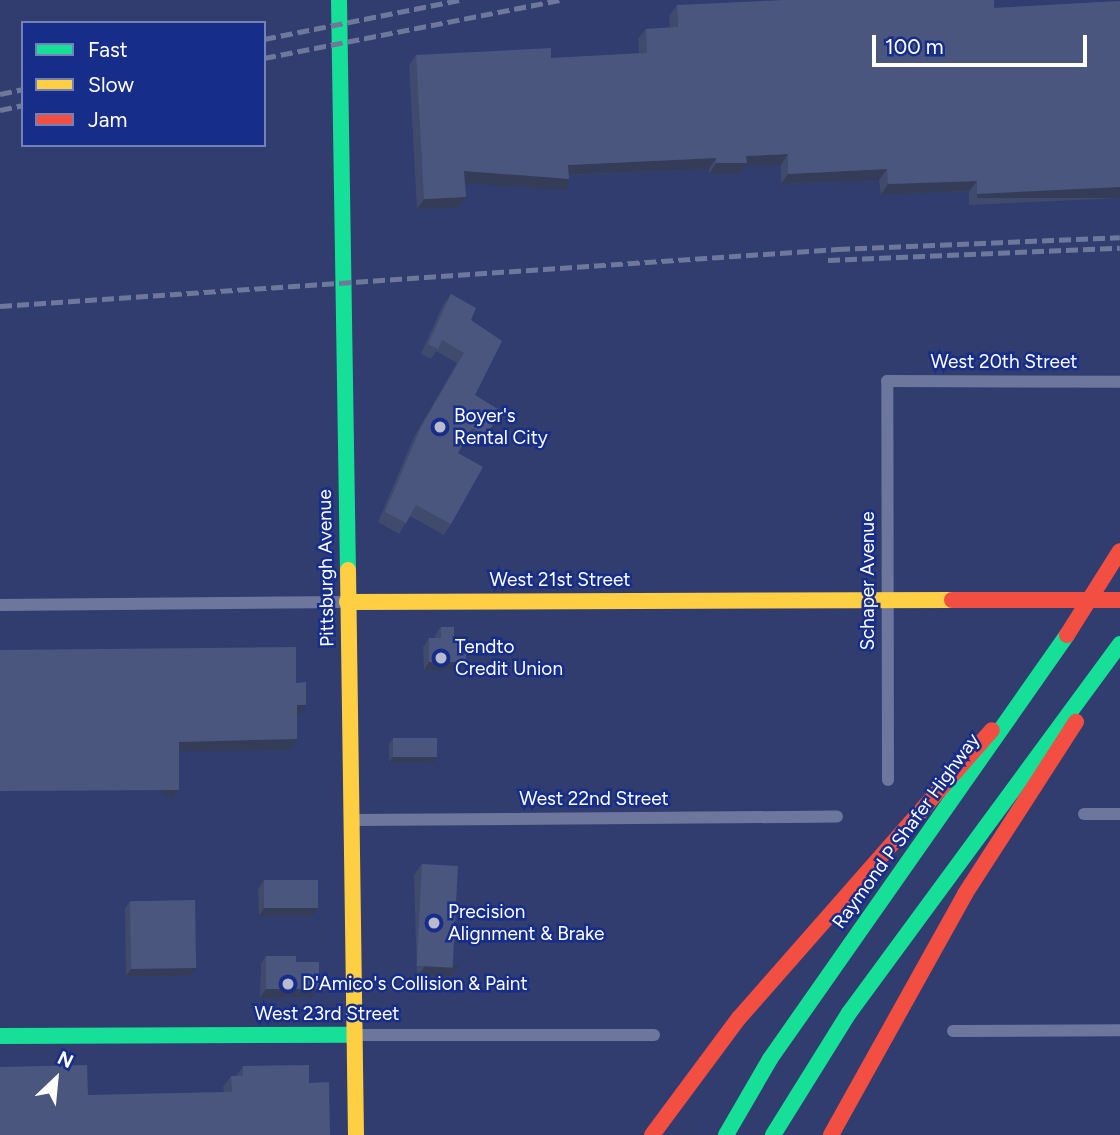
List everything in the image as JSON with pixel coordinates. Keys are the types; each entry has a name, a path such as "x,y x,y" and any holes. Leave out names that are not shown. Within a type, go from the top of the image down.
{"main road":[{"name":"Pittsburgh Avenue","path":"339,0 356,1135"},
{"name":"Raymond P Shafer Highway","path":"726,1135 770,1059 937,829 1120,551"},
{"name":"West 21st Street","path":"347,602 1120,600"},
{"path":"831,1135 965,894 1039,785 1120,645"},
{"path":"773,1135 849,1013 1120,645"},
{"path":"652,1135 739,1018 1032,683"},
{"name":"West 23rd Street","path":"0,1036 354,1034"},
{"path":"839,1135 859,1085"}],"street":[{"name":"West 20th Street","path":"887,381 1120,382"},
{"name":"Schaper Avenue","path":"887,381 888,780"},
{"name":"West 21st Street","path":"0,606 347,602"},
{"path":"1084,814 1120,814"},
{"name":"West 22nd Street","path":"351,820 836,817"},
{"path":"953,1031 1120,1030"},
{"name":"West 23rd Street","path":"354,1034 654,1035"}],"building":[{"path":"783,0 994,0 994,8 1120,1 1120,187 977,194 977,181 888,184 887,169 788,174 788,154 746,156 747,163 716,163 716,158 568,165 569,179 464,171 466,197 424,199 416,55 551,48 551,58 647,53 646,29 678,27 677,5"},
{"path":"451,294 476,308 471,320 502,341 475,395 501,411 486,436 472,428 458,453 483,467 451,524 416,505 406,523 385,512 421,427 464,353 442,340 438,349 428,344"},
{"path":"441,627 454,627 454,638 466,638 466,662 429,662 429,638 441,638"},
{"path":"296,647 296,683 306,682 306,705 297,705 297,739 179,742 179,790 0,791 0,650"},
{"path":"393,738 437,738 437,757 393,757"},
{"path":"422,864 458,866 453,968 417,966"},
{"path":"264,880 318,880 318,908 264,908"},
{"path":"195,900 196,968 131,969 130,901"},
{"path":"266,956 296,956 296,962 319,962 319,989 266,989"},
{"path":"87,1065 88,1095 232,1092 231,1076 243,1076 243,1066 309,1065 309,1083 329,1082 330,1135 0,1135 0,1067"}],"railway":[{"path":"266,39 459,0"},
{"path":"266,58 559,0"},
{"path":"0,94 21,89"},
{"path":"0,110 21,105"},
{"path":"0,306 838,249 1120,237"},
{"path":"828,260 1120,248"}],"traffic: fast":[{"path":"339,0 348,570"},
{"path":"726,1135 770,1059 1067,635"},
{"path":"773,1135 849,1013 1120,644"},
{"path":"0,1036 354,1035"}],"traffic: slow":[{"path":"348,570 356,1135"},
{"path":"347,602 952,600"}],"traffic: jam":[{"path":"1067,635 1120,551"},
{"path":"952,600 1120,600"},
{"path":"831,1135 965,894 1076,722"},
{"path":"652,1135 739,1018 992,730"}],"place":[{"name":"Boyer's Rental City","path":"440,427"},
{"name":"Tendto Credit Union","path":"441,658"},
{"name":"Precision Alignment & Brake","path":"434,923"},
{"name":"D'Amico's Collision & Paint","path":"288,984"}]}
